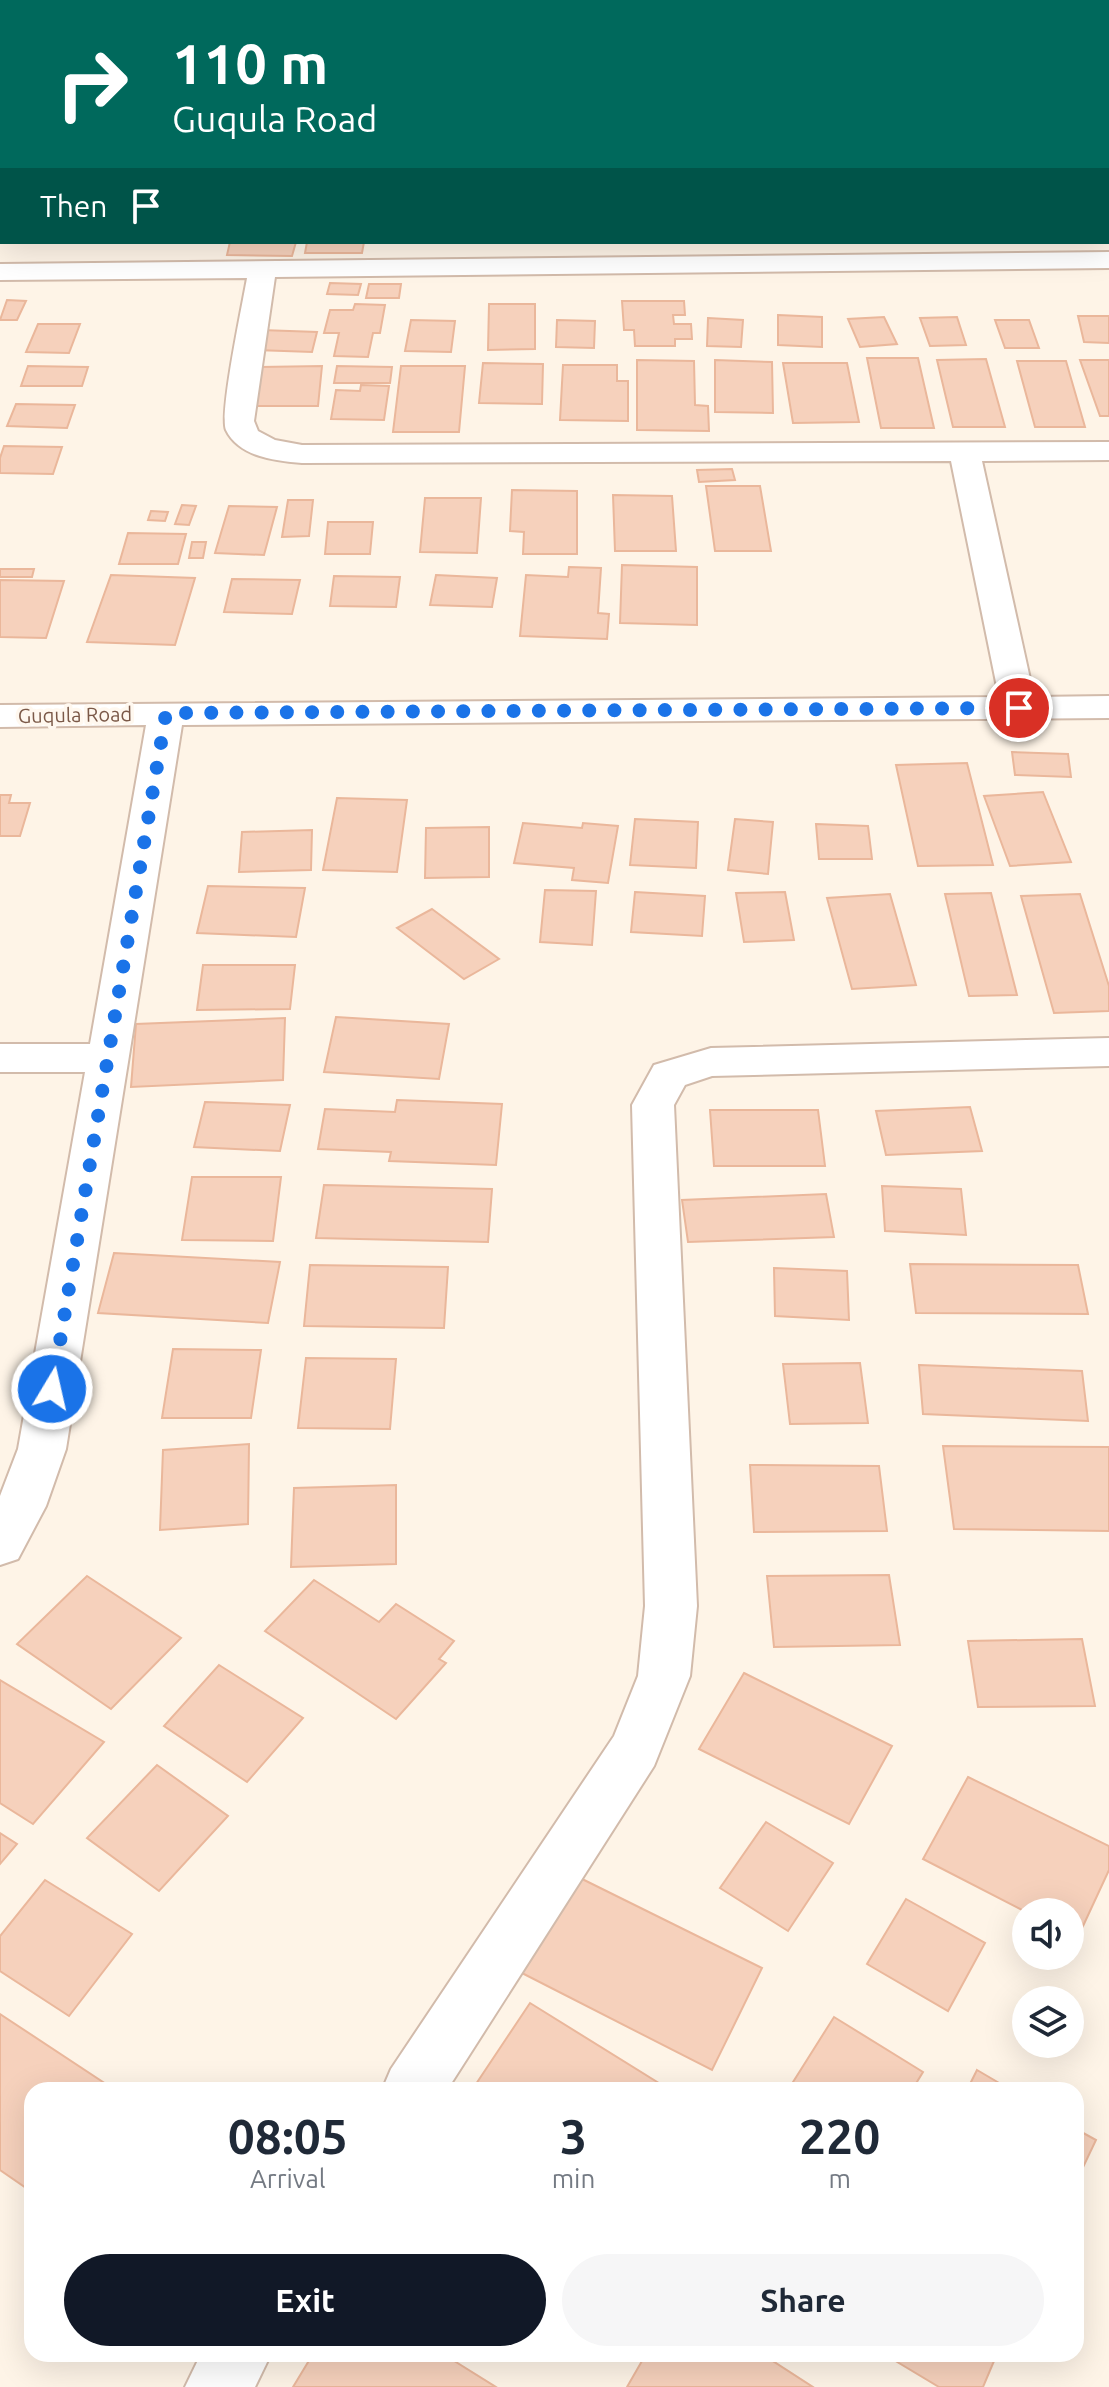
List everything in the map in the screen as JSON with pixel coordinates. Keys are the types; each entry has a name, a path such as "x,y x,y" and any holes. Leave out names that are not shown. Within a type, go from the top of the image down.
{"street":[{"path":"0,272 262,270 806,252 1109,260"},
{"path":"262,270 239,421 245,435 263,447 279,451 302,454 1109,451"},
{"path":"965,452 1019,708"},
{"name":"Guqula Road","path":"0,716 1109,707"},
{"path":"0,1544 21,1506 42,1449 166,713"},
{"path":"417,2082 635,1749 664,1676 671,1606 653,1105 669,1075 711,1062 1109,1052"},
{"path":"0,1058 107,1058"},
{"path":"217,2387 234,2362"}],"building":[{"path":"230,244 295,244 292,256 227,255"},
{"path":"307,244 364,244 362,253 305,253"},
{"path":"330,283 361,284 358,295 327,294"},
{"path":"369,284 401,284 399,298 366,298"},
{"path":"7,300 26,301 17,320 0,320"},
{"path":"622,301 684,301 685,315 673,315 674,324 691,324 692,339 675,339 675,346 635,346 634,330 624,330"},
{"path":"355,304 385,305 380,333 373,333 368,357 334,356 339,333 324,333 330,310 353,310"},
{"path":"489,304 535,304 535,349 488,350"},
{"path":"778,315 822,317 822,347 778,345"},
{"path":"1078,316 1109,316 1109,343 1084,342"},
{"path":"884,317 897,344 860,347 848,319"},
{"path":"957,317 966,345 930,346 920,318"},
{"path":"708,318 743,320 741,347 707,346"},
{"path":"411,320 455,321 451,352 405,351"},
{"path":"557,320 595,321 594,348 556,347"},
{"path":"995,320 1029,320 1039,348 1005,348"},
{"path":"38,324 80,324 69,353 26,352"},
{"path":"261,330 317,332 312,352 256,350"},
{"path":"867,358 918,358 934,428 881,428"},
{"path":"986,359 1005,427 953,427 937,360"},
{"path":"637,360 694,361 695,405 708,406 709,431 637,430"},
{"path":"715,360 772,362 773,413 715,412"},
{"path":"1080,360 1109,360 1109,416 1100,416"},
{"path":"1017,361 1066,361 1085,427 1035,427"},
{"path":"483,363 543,364 542,404 479,403"},
{"path":"783,363 847,363 859,422 793,423"},
{"path":"563,365 617,365 617,381 628,381 628,421 560,420"},
{"path":"28,366 88,367 82,386 21,386"},
{"path":"322,366 318,406 254,406 260,367"},
{"path":"337,366 392,367 390,383 334,383"},
{"path":"401,366 465,366 459,432 393,432"},
{"path":"361,385 389,386 384,420 331,419 336,390 360,391"},
{"path":"16,404 75,405 67,428 7,426"},
{"path":"4,446 62,447 53,474 0,473"},
{"path":"732,469 735,480 699,482 697,470"},
{"path":"706,486 760,486 771,551 715,551"},
{"path":"512,490 577,491 577,554 523,554 524,532 510,531"},
{"path":"613,495 672,496 676,551 615,551"},
{"path":"425,498 481,498 477,553 420,552"},
{"path":"288,500 313,500 309,536 282,537"},
{"path":"182,505 196,506 189,525 175,524"},
{"path":"229,506 277,507 264,555 215,553"},
{"path":"151,511 168,512 165,521 148,520"},
{"path":"328,522 373,522 370,554 325,554"},
{"path":"128,533 186,534 178,564 119,564"},
{"path":"192,542 206,542 203,558 189,558"},
{"path":"622,565 697,567 697,625 620,623"},
{"path":"569,567 601,568 598,613 609,614 607,639 520,636 526,575 568,577"},
{"path":"0,569 34,569 32,577 0,577"},
{"path":"111,575 195,578 175,645 87,642"},
{"path":"436,575 497,578 492,607 430,605"},
{"path":"334,576 400,577 396,607 330,606"},
{"path":"232,579 300,580 292,614 224,612"},
{"path":"0,580 64,581 46,638 0,637"},
{"path":"1012,752 1068,754 1071,777 1015,775"},
{"path":"967,763 993,865 918,866 896,765"},
{"path":"1043,792 1071,862 1010,866 984,796"},
{"path":"0,795 11,795 9,803 30,803 20,836 0,836"},
{"path":"337,798 407,800 397,872 323,870"},
{"path":"635,819 698,822 696,868 630,865"},
{"path":"735,819 773,822 768,874 728,870"},
{"path":"523,823 582,828 583,823 618,826 608,883 572,880 574,868 514,863"},
{"path":"816,824 868,826 872,859 819,859"},
{"path":"489,827 489,877 425,878 426,828"},
{"path":"312,830 311,870 239,872 242,832"},
{"path":"208,886 305,888 296,937 197,933"},
{"path":"545,890 596,891 592,945 540,942"},
{"path":"635,892 705,896 702,936 631,932"},
{"path":"785,892 794,940 744,942 736,893"},
{"path":"991,893 1017,995 969,996 945,894"},
{"path":"890,894 916,985 852,989 827,898"},
{"path":"1080,894 1109,986 1109,1011 1054,1013 1021,896"},
{"path":"432,909 499,959 464,979 397,928"},
{"path":"203,965 295,965 290,1009 197,1010"},
{"path":"336,1017 449,1024 439,1079 324,1072"},
{"path":"285,1018 283,1080 131,1087 136,1024"},
{"path":"397,1100 502,1104 496,1165 389,1161 391,1152 318,1149 325,1109 395,1112"},
{"path":"205,1102 290,1105 280,1151 194,1147"},
{"path":"970,1107 982,1151 886,1155 876,1111"},
{"path":"710,1110 818,1110 825,1166 714,1166"},
{"path":"192,1177 281,1177 273,1241 182,1240"},
{"path":"324,1185 492,1189 488,1242 316,1238"},
{"path":"882,1186 961,1189 966,1235 885,1231"},
{"path":"826,1194 834,1237 688,1242 682,1200"},
{"path":"114,1253 280,1262 268,1323 98,1313"},
{"path":"910,1264 1078,1265 1088,1314 916,1313"},
{"path":"310,1265 448,1267 444,1328 304,1326"},
{"path":"774,1268 847,1271 849,1320 775,1316"},
{"path":"173,1349 261,1350 251,1418 162,1418"},
{"path":"306,1358 396,1359 390,1429 298,1428"},
{"path":"860,1363 868,1423 790,1424 783,1364"},
{"path":"919,1365 1082,1371 1088,1421 923,1414"},
{"path":"249,1444 248,1524 160,1530 163,1450"},
{"path":"943,1446 1109,1447 1109,1531 954,1529"},
{"path":"750,1465 879,1466 887,1531 754,1532"},
{"path":"396,1485 396,1564 291,1567 294,1488"},
{"path":"889,1575 900,1645 774,1647 767,1576"},
{"path":"87,1576 181,1638 111,1709 17,1644"},
{"path":"314,1580 379,1622 396,1604 454,1641 439,1659 446,1663 396,1719 265,1631"},
{"path":"1082,1639 1095,1706 978,1707 968,1641"},
{"path":"219,1665 303,1718 247,1782 164,1726"},
{"path":"744,1673 892,1746 849,1824 699,1749"},
{"path":"0,1680 104,1742 33,1824 0,1803"},
{"path":"157,1765 228,1816 159,1891 87,1838"},
{"path":"968,1777 1109,1846 1109,1870 1084,1924 1084,1898 1012,1898 1012,1905 923,1859"},
{"path":"766,1822 833,1863 788,1931 720,1888"},
{"path":"0,1833 17,1844 0,1864"},
{"path":"572,1874 762,1968 712,2070 516,1970"},
{"path":"45,1880 132,1934 69,2016 0,1971 0,1936"},
{"path":"906,1899 985,1943 948,2011 867,1964"},
{"path":"530,2003 657,2082 477,2082"},
{"path":"0,2014 103,2082 24,2082 24,2186 0,2170"},
{"path":"834,2017 923,2072 917,2082 793,2082"},
{"path":"977,2070 997,2082 971,2082"},
{"path":"1084,2133 1096,2140 1084,2165"},
{"path":"308,2362 456,2362 496,2387 293,2387"},
{"path":"641,2362 774,2362 813,2387 627,2387"},
{"path":"897,2362 994,2362 983,2387 939,2387"}],"route":[{"path":"52,1389 166,713 1019,708"}]}
